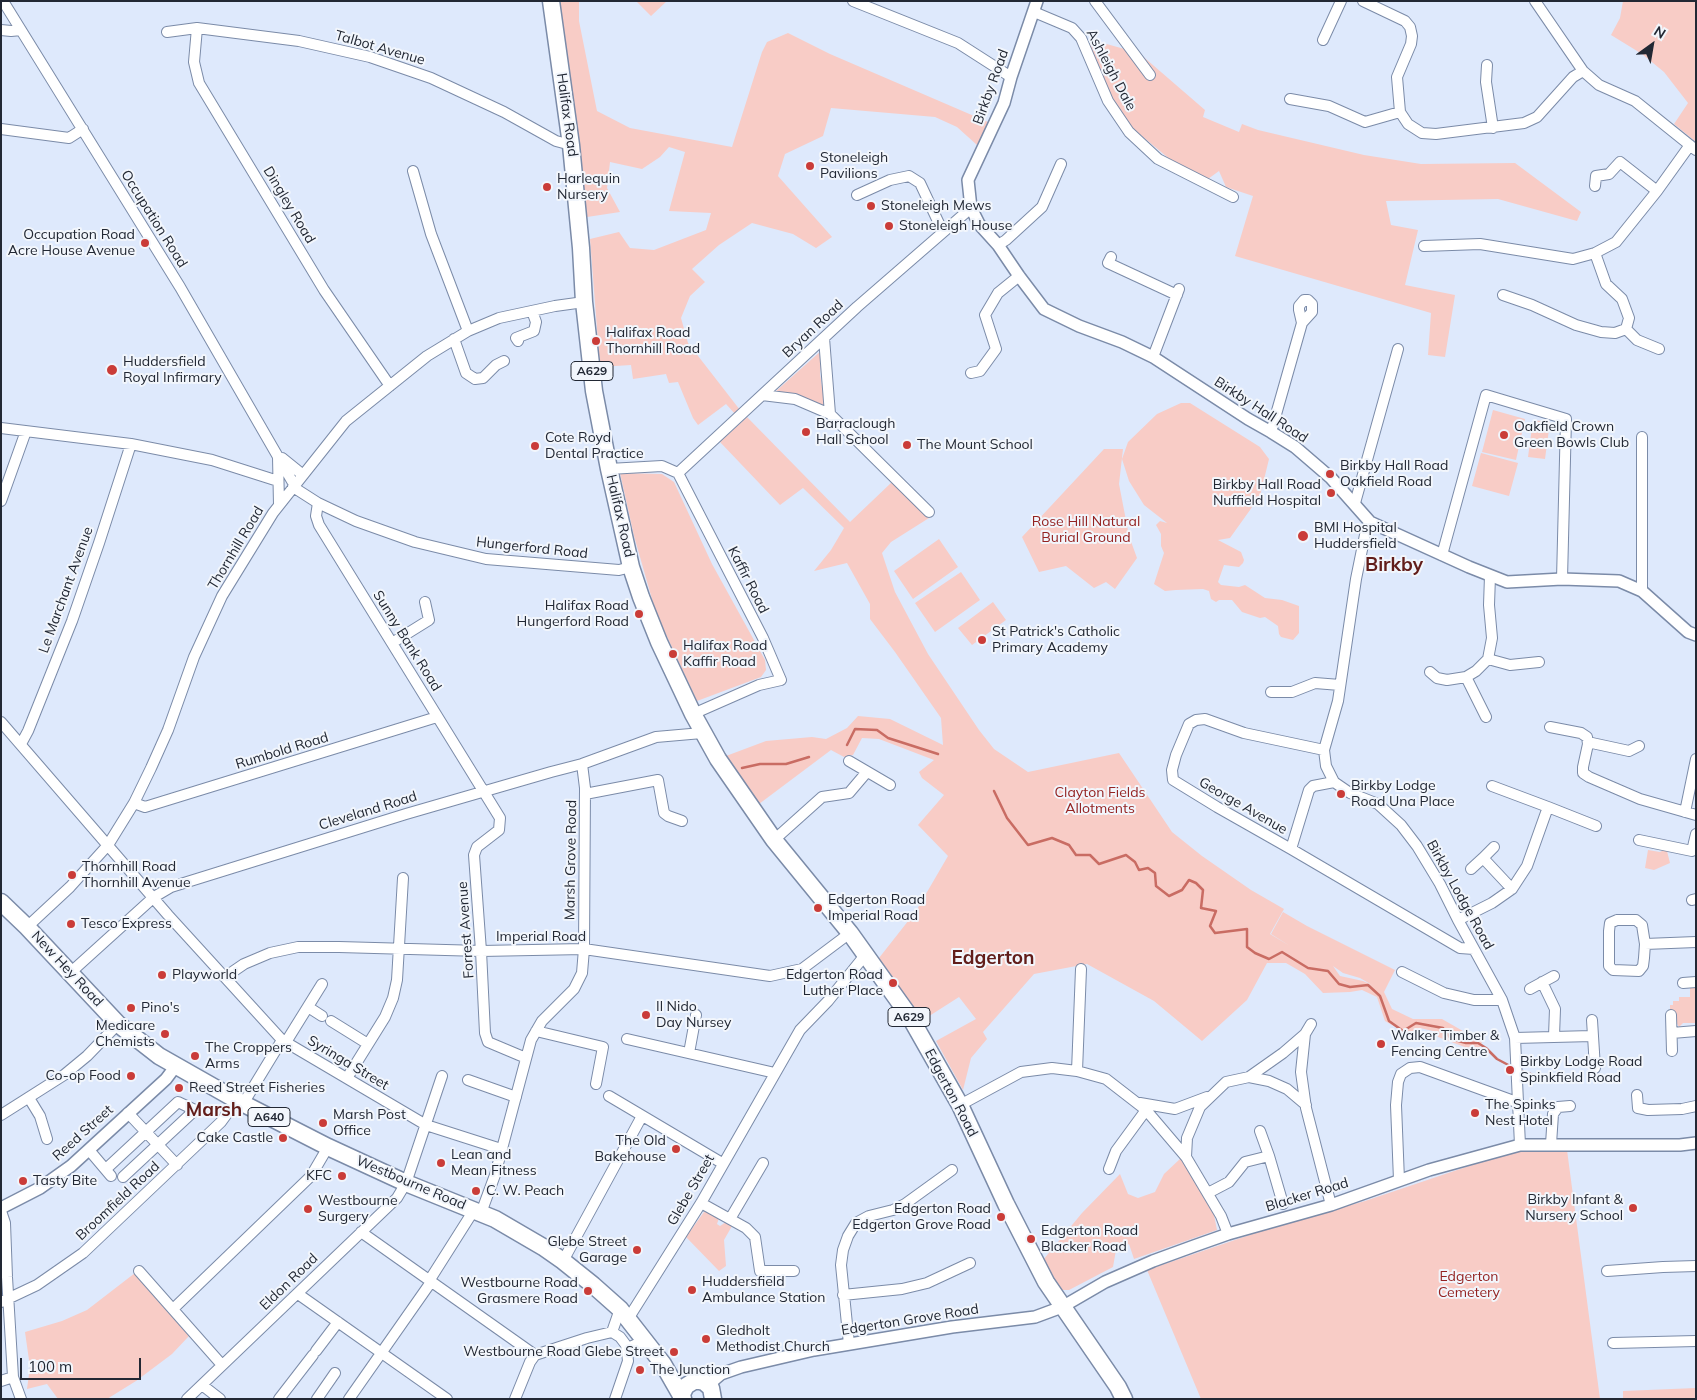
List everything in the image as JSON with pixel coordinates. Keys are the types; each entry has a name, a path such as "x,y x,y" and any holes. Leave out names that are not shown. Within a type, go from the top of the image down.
{"highway":[{"name":"Halifax Road","path":"551,1 572,145 584,302 594,391 631,567 659,642 693,714 718,759 745,797"},
{"name":"Edgerton Road","path":"745,797 774,840 850,932 910,1017 960,1105 1006,1204 1046,1282 1062,1307"},
{"name":"New Hey Road","path":"5,911 27,927 118,1024 133,1037"},
{"name":"Westbourne Road","path":"133,1037 176,1067 328,1148 406,1183 478,1211 514,1229 563,1261 593,1284 624,1314 663,1364 683,1399"},
{"name":"A629","path":"1062,1307 1118,1387 1124,1399"},
{"name":"Westbourne Road","path":"663,1364 709,1392"},
{"name":"A640","path":"683,1399 682,1394 686,1386 709,1392"}],"street":[{"name":"Occupation Road","path":"3,1 180,287 278,454 294,485"},
{"path":"852,1 958,43 1011,77"},
{"path":"1095,1 1150,75"},
{"path":"1323,40 1341,1"},
{"path":"1363,1 1405,21 1410,27 1411,44 1397,77 1400,112 1408,124 1422,133 1436,134 1524,123 1537,117 1572,77 1584,71"},
{"path":"1424,246 1480,244 1573,259 1595,253 1616,242 1693,148 1635,101 1599,85 1584,71 1540,3"},
{"name":"Birkby Road","path":"968,180 1004,103 1011,77 1036,7"},
{"name":"Ashleigh Dale","path":"1036,7 1072,28 1081,38 1108,101 1129,132 1158,159 1233,196"},
{"name":"Talbot Avenue","path":"167,32 197,28 299,41 370,57 431,78 504,112 556,141 572,145"},
{"name":"Dingley Road","path":"197,28 194,62 199,83 324,290 390,386"},
{"path":"1,30 21,30"},
{"path":"1487,65 1486,82 1493,128"},
{"path":"1290,99 1329,106 1365,122 1400,112"},
{"path":"1,129 69,138 83,129"},
{"path":"1595,186 1596,176 1609,174 1620,162 1656,191"},
{"path":"998,245 1042,207 1061,164"},
{"path":"413,171 431,234 468,331"},
{"path":"857,195 890,180 909,176 920,183 943,232"},
{"name":"Birkby Hall Road","path":"968,180 971,208 979,224 998,245 1044,308 1079,326 1122,342 1153,357 1295,447 1324,472 1355,503 1370,522 1507,582 1562,579 1619,581 1642,591 1688,632 1696,635"},
{"name":"Bryan Road","path":"678,472 824,338 971,208"},
{"path":"1595,253 1606,284 1622,299 1629,318 1626,329"},
{"path":"1108,263 1178,292 1153,357"},
{"path":"978,374 996,349 985,315 998,293 1019,276"},
{"path":"1503,295 1600,332 1615,333 1626,329"},
{"name":"Thornhill Road","path":"27,927 70,887 108,845 134,803 168,730 194,657 222,596 259,533 302,474 346,421 427,356 468,331 499,318 584,302"},
{"path":"518,342 516,338 534,331 536,322 532,311"},
{"path":"1271,432 1302,323"},
{"path":"1626,329 1637,340 1660,349"},
{"path":"824,338 830,414"},
{"path":"454,340 466,373 475,380 483,378 496,365 504,361"},
{"path":"1355,503 1398,349"},
{"path":"762,395 795,399 830,414 929,512"},
{"path":"1442,554 1486,395 1566,418 1562,579"},
{"path":"1,428 131,444 212,460 278,481"},
{"path":"1,501 26,430"},
{"path":"1642,437 1642,591"},
{"name":"Le Marchant Avenue","path":"21,744 28,732 72,621 131,444"},
{"name":"Occupation Road","path":"278,454 302,474"},
{"path":"278,454 279,505"},
{"path":"609,468 662,466 678,472"},
{"name":"Kaffir Road","path":"678,472 763,638 781,680 759,685 693,714"},
{"name":"Hungerford Road","path":"294,485 318,503 356,521 416,542 486,559 619,570 631,567"},
{"name":"Sunny Bank Road","path":"318,503 316,516 319,525 484,790"},
{"path":"1292,849 1309,790 1313,786 1334,782 1326,766 1324,750 1338,701 1356,579 1366,530 1370,522"},
{"path":"1430,672 1437,678 1447,680 1466,677 1476,671 1488,659 1492,638 1489,604 1490,576"},
{"path":"392,643 429,620 425,602"},
{"path":"1488,659 1510,665 1539,662"},
{"path":"1466,677 1486,717"},
{"path":"1271,692 1292,692 1315,683 1340,685"},
{"name":"Rumbold Road","path":"134,803 145,807 438,717"},
{"name":"George Avenue","path":"1324,750 1244,733 1205,719 1196,720 1188,724 1176,755 1172,770 1173,780 1216,807 1292,849 1460,948 1474,950"},
{"name":"Syringa Street","path":"1,722 168,915 284,1041 426,1126 501,1149"},
{"path":"1550,727 1581,733 1586,737 1588,744 1583,773 1589,777 1640,799 1696,815"},
{"name":"Cleveland Road","path":"70,973 154,897 171,887 484,790 582,764 656,737 702,732"},
{"path":"1588,744 1592,743 1629,751 1639,746"},
{"path":"1685,812 1696,760"},
{"path":"849,762 890,786"},
{"name":"Marsh Grove Road","path":"349,1399 478,1211 495,1175 526,1058 536,1031 545,1018 574,990 582,973 584,949 585,794 582,764"},
{"path":"774,840 822,797 849,793 866,773"},
{"path":"585,794 658,780 664,813 682,821"},
{"name":"Birkby Lodge Road","path":"1334,782 1350,793 1378,804 1401,826 1417,846 1440,884 1502,1000 1514,1038 1520,1145"},
{"path":"1492,786 1596,826"},
{"name":"Forrest Avenue","path":"484,790 500,818 499,830 477,847 474,855 482,951 486,1038 494,1046 526,1058"},
{"path":"1458,920 1512,889 1527,866 1548,807"},
{"path":"1639,840 1692,851 1696,834"},
{"path":"1471,869 1494,847"},
{"path":"1483,858 1512,889"},
{"path":"347,1078 385,1017 393,998 397,980 403,878"},
{"path":"1617,920 1636,920 1642,925 1645,944 1643,966 1639,971 1613,970 1609,966 1608,931 1610,924 1617,920"},
{"name":"Imperial Road","path":"225,977 244,964 270,953 298,948 482,951 584,949 770,976 802,969 850,932"},
{"path":"1645,944 1696,942"},
{"name":"Glebe Street","path":"612,1332 700,1203 800,1030 828,1001 866,954"},
{"path":"1077,1071 1081,969"},
{"path":"1402,972 1444,993 1474,1000 1502,1000"},
{"path":"1530,989 1554,976"},
{"path":"1542,982 1555,1009 1554,1036"},
{"path":"1683,983 1696,982"},
{"name":"Broomfield Road","path":"5,1300 37,1284 83,1253 221,1122 240,1102 308,1007 322,984"},
{"path":"308,1007 368,1044"},
{"path":"689,1053 696,1015"},
{"path":"1671,1015 1672,1051"},
{"path":"1592,1020 1596,1068"},
{"path":"1,1116 64,1075 118,1024"},
{"path":"1186,1157 1187,1138 1194,1121 1200,1107 1212,1094 1226,1082 1249,1077 1283,1053 1305,1034 1311,1024"},
{"path":"536,1031 603,1047 596,1084"},
{"path":"1672,1033 1696,1031"},
{"path":"1305,1034 1301,1072 1306,1105 1331,1205"},
{"path":"1514,1038 1592,1036"},
{"path":"627,1039 775,1073"},
{"name":"Reed Street","path":"1,1209 40,1188 71,1166 166,1079 176,1067"},
{"path":"1399,1180 1396,1105 1398,1082 1401,1074 1410,1068 1420,1067 1519,1103"},
{"path":"960,1105 1021,1072 1052,1068 1077,1071 1106,1079 1146,1110 1186,1157 1221,1216 1228,1234"},
{"name":"Eldon Road","path":"186,1399 397,1198 406,1183 442,1076"},
{"path":"1249,1077 1269,1081 1287,1089 1306,1105"},
{"path":"468,1080 516,1097"},
{"path":"1138,1103 1175,1110 1212,1094"},
{"path":"609,1096 722,1163"},
{"path":"1638,1096 1638,1108 1648,1110 1682,1109 1696,1106"},
{"path":"29,1098 40,1116 47,1139"},
{"path":"89,1150 109,1172 146,1132 178,1102 195,1110 123,1177"},
{"path":"1551,1144 1552,1114 1558,1106 1570,1106"},
{"path":"1109,1169 1116,1152 1146,1110"},
{"path":"128,1113 177,1165"},
{"path":"563,1261 642,1116"},
{"path":"1260,1131 1284,1204"},
{"name":"Blacker Road","path":"1062,1307 1105,1282 1132,1270 1228,1234 1331,1205 1452,1163 1520,1145 1680,1145 1696,1143"},
{"path":"173,1309 311,1176 328,1148"},
{"path":"1208,1193 1228,1182 1245,1162 1269,1156"},
{"path":"730,1219 763,1163"},
{"path":"849,1344 841,1265 843,1250 848,1236 856,1223 869,1216 893,1210 905,1204 952,1170"},
{"path":"700,1203 746,1228 755,1237 760,1271 794,1271"},
{"path":"1,1209 5,1224 7,1277 5,1300 13,1377 22,1399"},
{"path":"361,1232 535,1355"},
{"path":"843,1295 902,1289 927,1283 970,1263"},
{"path":"1607,1271 1696,1266"},
{"path":"139,1271 222,1365"},
{"path":"298,1294 447,1399"},
{"name":"Edgerton Grove Road","path":"709,1392 721,1374 741,1367 849,1344 952,1327 1035,1317 1062,1307"},
{"path":"279,1399 338,1322"},
{"path":"515,1399 530,1362 535,1355 586,1338 612,1332 620,1337 626,1345 628,1352 628,1361 615,1399"},
{"path":"1613,1343 1696,1341"},
{"path":"628,1352 632,1346 639,1343 647,1344"},
{"path":"317,1399 335,1373"},
{"path":"1,1381 13,1377"},
{"path":"202,1385 220,1399"}],"green space":[{"path":"560,1 579,1 579,21 597,111 630,128 732,147 762,52 767,42 788,33 830,54 988,122 977,145 957,127 935,117 831,108 823,136 785,154 778,176 832,237 816,248 793,234 752,223 719,245 692,269 705,282 690,296 681,318 688,343 740,410 736,415 726,404 698,425 693,418 678,382 669,383 666,374 633,379 631,365 600,367 590,239 619,232 630,248 654,250 706,230 711,213 669,211 685,152 669,147 660,157 642,169 610,162 607,188 620,212 587,217"},
{"path":"636,1 667,1 651,16"},
{"path":"1623,1 1696,1 1696,142 1674,124 1688,103 1664,72 1642,54 1611,35 1620,18"},
{"path":"1092,40 1139,53 1205,110 1203,117 1239,132 1242,124 1258,130 1364,155 1421,164 1515,163 1581,212 1577,221 1498,199 1386,201 1391,225 1418,230 1405,285 1455,295 1445,357 1428,355 1431,313 1235,256 1253,196 1226,187 1219,171 1208,179 1172,161 1131,127 1110,98 1088,49"},
{"path":"822,350 820,374 825,406 796,395 775,392"},
{"path":"1181,403 1190,403 1260,447 1269,459 1260,496 1230,538 1218,540 1241,552 1244,560 1239,567 1224,565 1218,582 1221,585 1239,587 1245,585 1265,598 1282,600 1299,606 1299,633 1293,640 1281,637 1278,626 1265,617 1260,618 1242,612 1232,600 1219,600 1216,602 1211,599 1209,591 1203,589 1165,591 1154,584 1164,553 1161,546 1161,534 1156,525 1160,521 1167,523 1144,505 1129,481 1122,459 1128,442 1157,414"},
{"name":"Oakfield Crown Green Bowls Club","path":"1493,410 1525,419 1516,460 1482,452"},
{"name":"Clayton Fields Allotments","path":"747,417 850,522 892,482 929,518 891,542 882,553 895,592 928,654 994,749 1028,772 1119,753 1172,832 1202,856 1251,890 1284,909 1270,934 1290,946 1271,934 1283,912 1395,970 1384,992 1392,1009 1413,1019 1442,1019 1482,1042 1478,1052 1438,1037 1437,1032 1420,1028 1413,1037 1385,1021 1377,997 1362,990 1323,993 1305,974 1286,963 1267,963 1247,1000 1202,1041 1154,1001 1087,964 1034,974 983,1032 987,1039 971,1058 963,1090 936,1041 976,1019 959,997 923,1020 879,958 916,911 948,856 918,825 944,795 922,778 919,772 934,760 879,739 862,738 853,755 844,757 831,750 759,804 726,756 766,741 812,737 826,739 847,728 858,716 890,719 943,745 941,718 870,619 870,604 847,563 814,571 831,550 844,528 803,488 780,505 720,442","holes":["1333,966 1343,973 1360,978 1372,985 1340,976"]},
{"path":"1533,420 1550,422 1545,459 1528,457"},
{"name":"Rose Hill Natural Burial Ground","path":"1104,449 1123,449 1119,484 1129,536 1137,558 1115,589 1106,582 1094,588 1066,566 1039,572 1022,537"},
{"path":"1481,453 1518,463 1509,496 1472,486"},
{"path":"620,473 662,474 674,482 712,564 765,660 766,670 761,677 697,701 656,613 634,536"},
{"path":"939,539 958,567 913,599 894,571"},
{"path":"961,572 980,600 935,632 915,603"},
{"path":"993,602 1006,620 972,645 958,628"},
{"path":"1648,850 1667,851 1670,863 1654,870 1645,868"},
{"path":"1690,986 1696,986 1696,1023 1683,1023 1679,1027 1676,1022 1675,1013 1670,1013 1670,1005 1673,1005 1673,1001 1679,1001 1679,997 1690,997"},
{"name":"Edgerton Cemetery","path":"1567,1150 1600,1399 1201,1399 1147,1270 1270,1228 1365,1201 1518,1151"},
{"path":"1181,1158 1214,1215 1217,1230 1134,1259 1129,1244 1116,1250 1113,1267 1069,1290 1061,1290 1043,1260 1082,1213 1120,1174 1128,1194 1138,1198 1155,1192 1164,1174"},
{"path":"704,1212 711,1212 719,1218 717,1224 720,1226 726,1222 732,1226 724,1240 726,1266 719,1271 686,1237"},
{"path":"135,1273 189,1336 172,1354 136,1381 107,1399 58,1399 47,1384 27,1389 30,1367 25,1332 62,1321 87,1310"},
{"path":"1696,1388 1696,1399 1623,1399 1623,1391"}],"waterway":[{"path":"847,745 855,729 877,730 888,738 938,754"},
{"path":"742,768 760,764 786,764 809,757"},
{"path":"994,791 1007,818 1028,845 1052,838 1069,845 1076,855 1090,855 1099,864 1126,855 1135,862 1139,870 1148,868 1155,873 1156,886 1169,896 1182,890 1189,880 1196,883 1203,890 1201,908 1216,911 1210,926 1215,933 1247,929 1247,947 1255,953 1269,959 1282,952 1308,968 1328,971 1339,984 1350,987 1368,985 1380,996 1389,1021 1403,1031 1416,1023 1443,1028 1451,1039 1466,1043 1478,1043 1497,1059 1514,1068"},
{"path":"1519,1070 1550,1081"}],"place":[{"name":"Stoneleigh Pavilions","path":"810,166"},
{"name":"Harlequin Nursery","path":"547,187"},
{"name":"Stoneleigh Mews","path":"871,206"},
{"name":"Stoneleigh House","path":"889,226"},
{"name":"Occupation Road Acre House Avenue","path":"145,243"},
{"name":"Halifax Road Thornhill Road","path":"596,341"},
{"name":"Huddersfield Royal Infirmary","path":"112,370"},
{"name":"Barraclough Hall School","path":"806,432"},
{"name":"Oakfield Crown Green Bowls Club","path":"1504,435"},
{"name":"The Mount School","path":"907,445"},
{"name":"Cote Royd Dental Practice","path":"535,446"},
{"name":"Birkby Hall Road Oakfield Road","path":"1330,474"},
{"name":"Birkby Hall Road Nuffield Hospital","path":"1331,493"},
{"name":"BMI Hospital Huddersfield","path":"1303,536"},
{"name":"Halifax Road Hungerford Road","path":"639,614"},
{"name":"St Patrick's Catholic Primary Academy","path":"982,640"},
{"name":"Halifax Road Kaffir Road","path":"673,654"},
{"name":"Birkby Lodge Road Una Place","path":"1341,794"},
{"name":"Thornhill Road Thornhill Avenue","path":"72,875"},
{"name":"Edgerton Road Imperial Road","path":"818,908"},
{"name":"Tesco Express","path":"71,924"},
{"name":"Playworld","path":"162,975"},
{"name":"Edgerton Road Luther Place","path":"893,983"},
{"name":"Pino's","path":"131,1008"},
{"name":"Il Nido Day Nursey","path":"646,1015"},
{"name":"Medicare Chemists","path":"165,1034"},
{"name":"Walker Timber & Fencing Centre","path":"1381,1044"},
{"name":"The Croppers Arms","path":"195,1056"},
{"name":"Birkby Lodge Road Spinkfield Road","path":"1510,1070"},
{"name":"Co-op Food","path":"131,1076"},
{"name":"Reed Street Fisheries","path":"179,1088"},
{"name":"The Spinks Nest Hotel","path":"1475,1113"},
{"name":"Marsh Post Office","path":"323,1123"},
{"name":"Cake Castle","path":"283,1138"},
{"name":"The Old Bakehouse","path":"676,1149"},
{"name":"Lean and Mean Fitness","path":"441,1163"},
{"name":"KFC","path":"342,1176"},
{"name":"Tasty Bite","path":"23,1181"},
{"name":"C. W. Peach","path":"476,1191"},
{"name":"Birkby Infant & Nursery School","path":"1633,1208"},
{"name":"Westbourne Surgery","path":"308,1209"},
{"name":"Edgerton Road Edgerton Grove Road","path":"1001,1217"},
{"name":"Edgerton Road Blacker Road","path":"1031,1239"},
{"name":"Glebe Street Garage","path":"637,1250"},
{"name":"Huddersfield Ambulance Station","path":"692,1290"},
{"name":"Westbourne Road Grasmere Road","path":"588,1291"},
{"name":"Gledholt Methodist Church","path":"706,1339"},
{"name":"Westbourne Road Glebe Street","path":"674,1352"},
{"name":"The Junction","path":"640,1370"}],"district":[{"name":"Birkby","path":"1394,565"},
{"name":"Edgerton","path":"993,958"},
{"name":"Marsh","path":"214,1110"}]}
